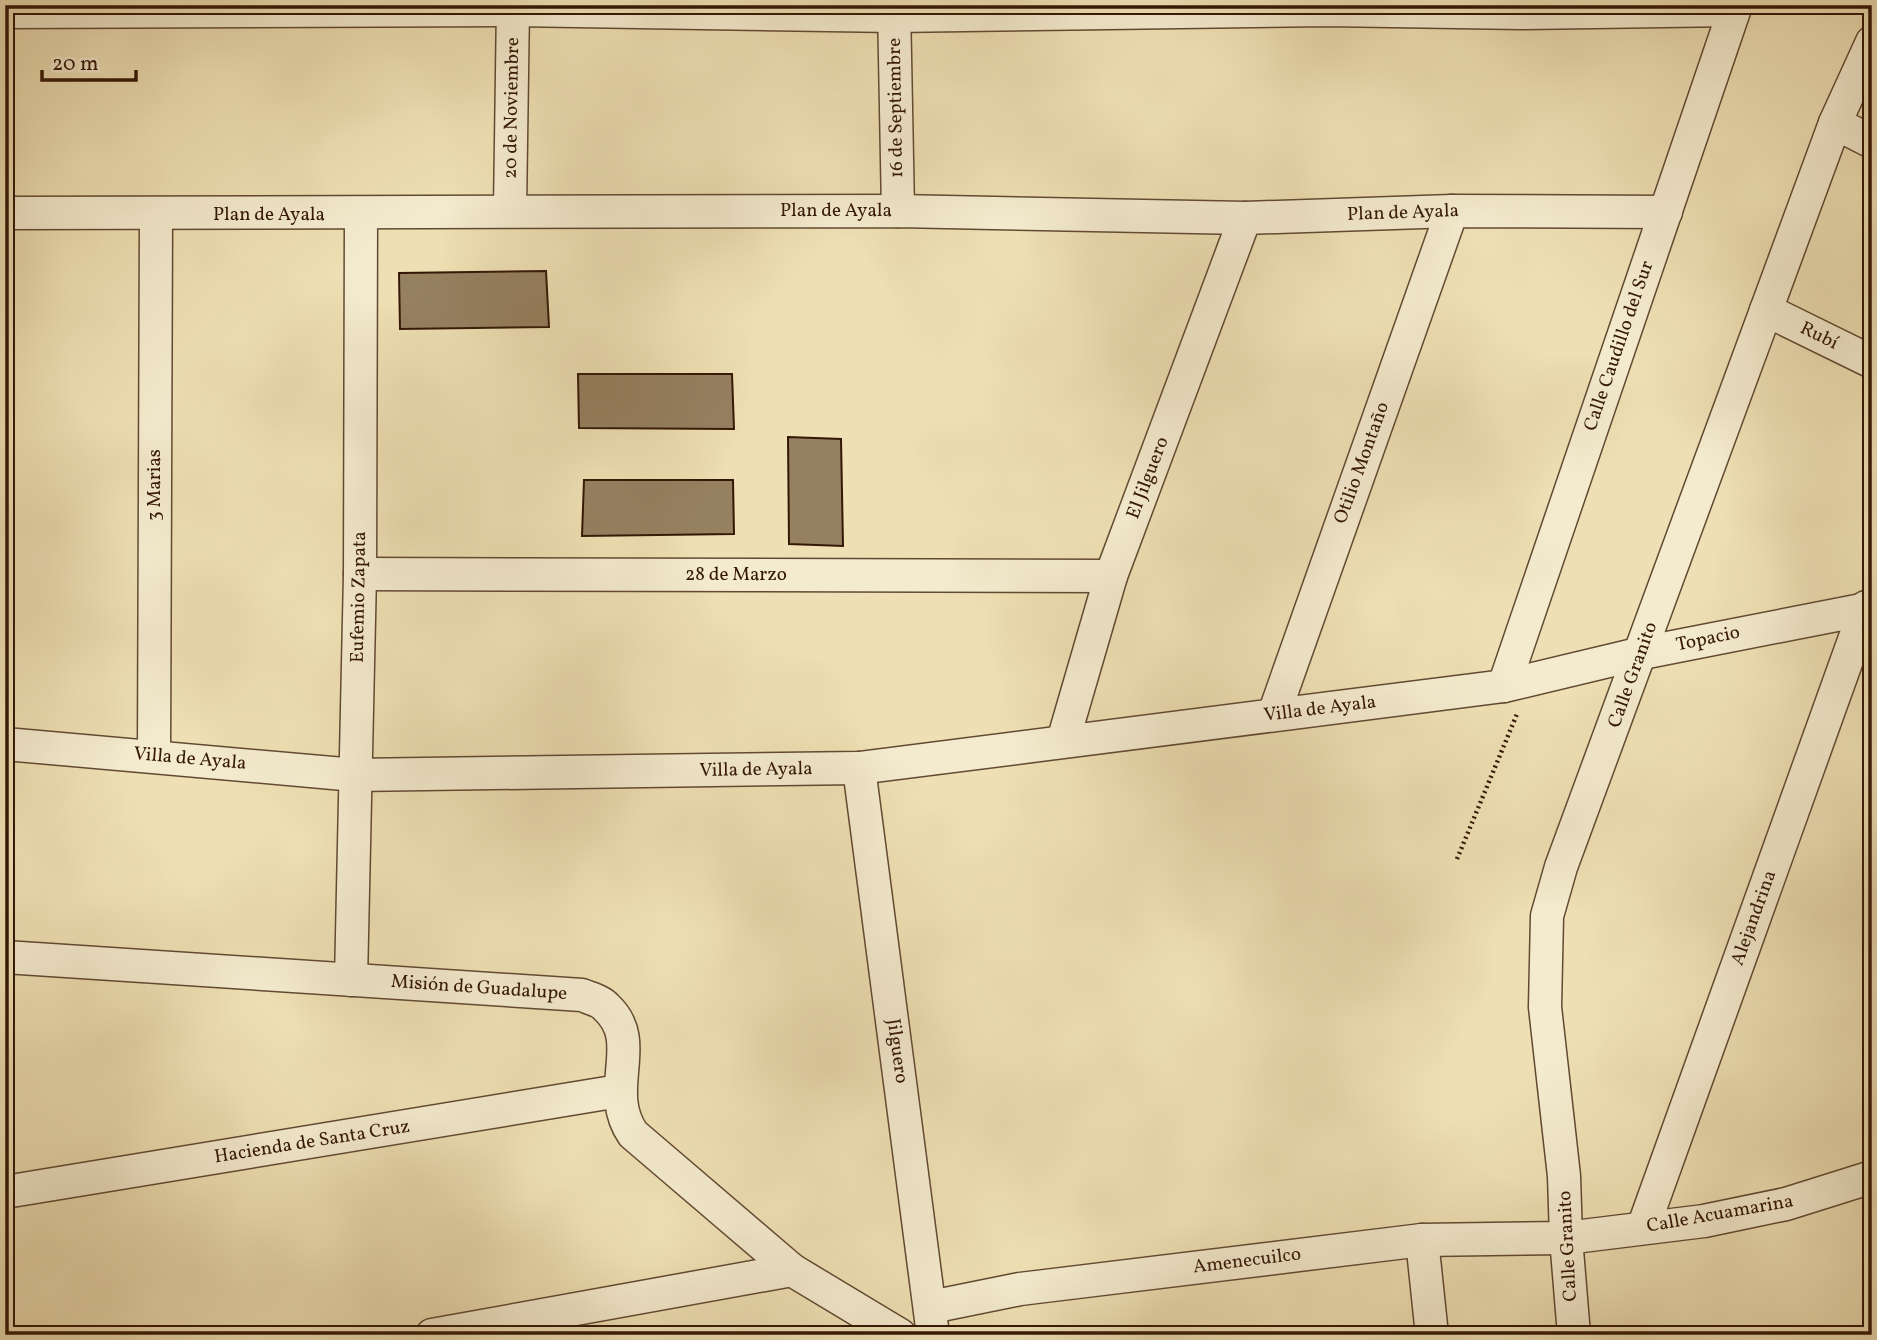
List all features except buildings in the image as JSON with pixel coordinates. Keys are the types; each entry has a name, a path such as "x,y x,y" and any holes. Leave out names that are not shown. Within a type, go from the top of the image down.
{"street":[{"path":"5,12 513,8 1522,13 1735,8"},
{"name":"20 de Noviembre","path":"510,210 513,8"},
{"name":"Calle Caudillo del Sur","path":"1517,684 1666,212 1735,8"},
{"name":"16 de Septiembre","path":"894,11 898,211"},
{"name":"Calle Granito","path":"1574,1335 1564,1176 1545,1007 1547,916 1561,867 1835,123 1872,42"},
{"path":"1835,123 1872,142"},
{"name":"Plan de Ayala","path":"5,213 361,215 510,210 898,211 1245,218 1452,212 1666,212"},
{"name":"Otilio Montaño","path":"1274,714 1452,212"},
{"name":"3 Marias","path":"154,755 156,215"},
{"name":"Eufemio Zapata","path":"351,979 360,574 361,215"},
{"name":"El Jilguero","path":"1063,741 1111,576 1245,218"},
{"name":"Rubí","path":"1766,310 1872,362"},
{"name":"28 de Marzo","path":"360,574 1111,576"},
{"name":"Topacio","path":"1517,684 1642,653 1869,607"},
{"name":"Alejandrina","path":"1643,1228 1869,607"},
{"name":"Villa de Ayala","path":"5,744 154,755 355,775 859,768 1517,684"},
{"name":"Jilguero","path":"859,768 932,1321"},
{"name":"Misión de Guadalupe","path":"5,957 582,995 606,1006 620,1026 626,1049 619,1091 624,1122 633,1134 792,1270 900,1335"},
{"name":"Hacienda de Santa Cruz","path":"5,1192 619,1091"},
{"name":"Calle Acuamarina","path":"1566,1238 1704,1221 1786,1204 1872,1177"},
{"name":"Amenecuilco","path":"932,1321 1020,1289 1422,1240 1566,1238"},
{"path":"1422,1240 1432,1335"},
{"path":"432,1335 792,1270"}],"path":[{"path":"1457,859 1517,684"}]}
